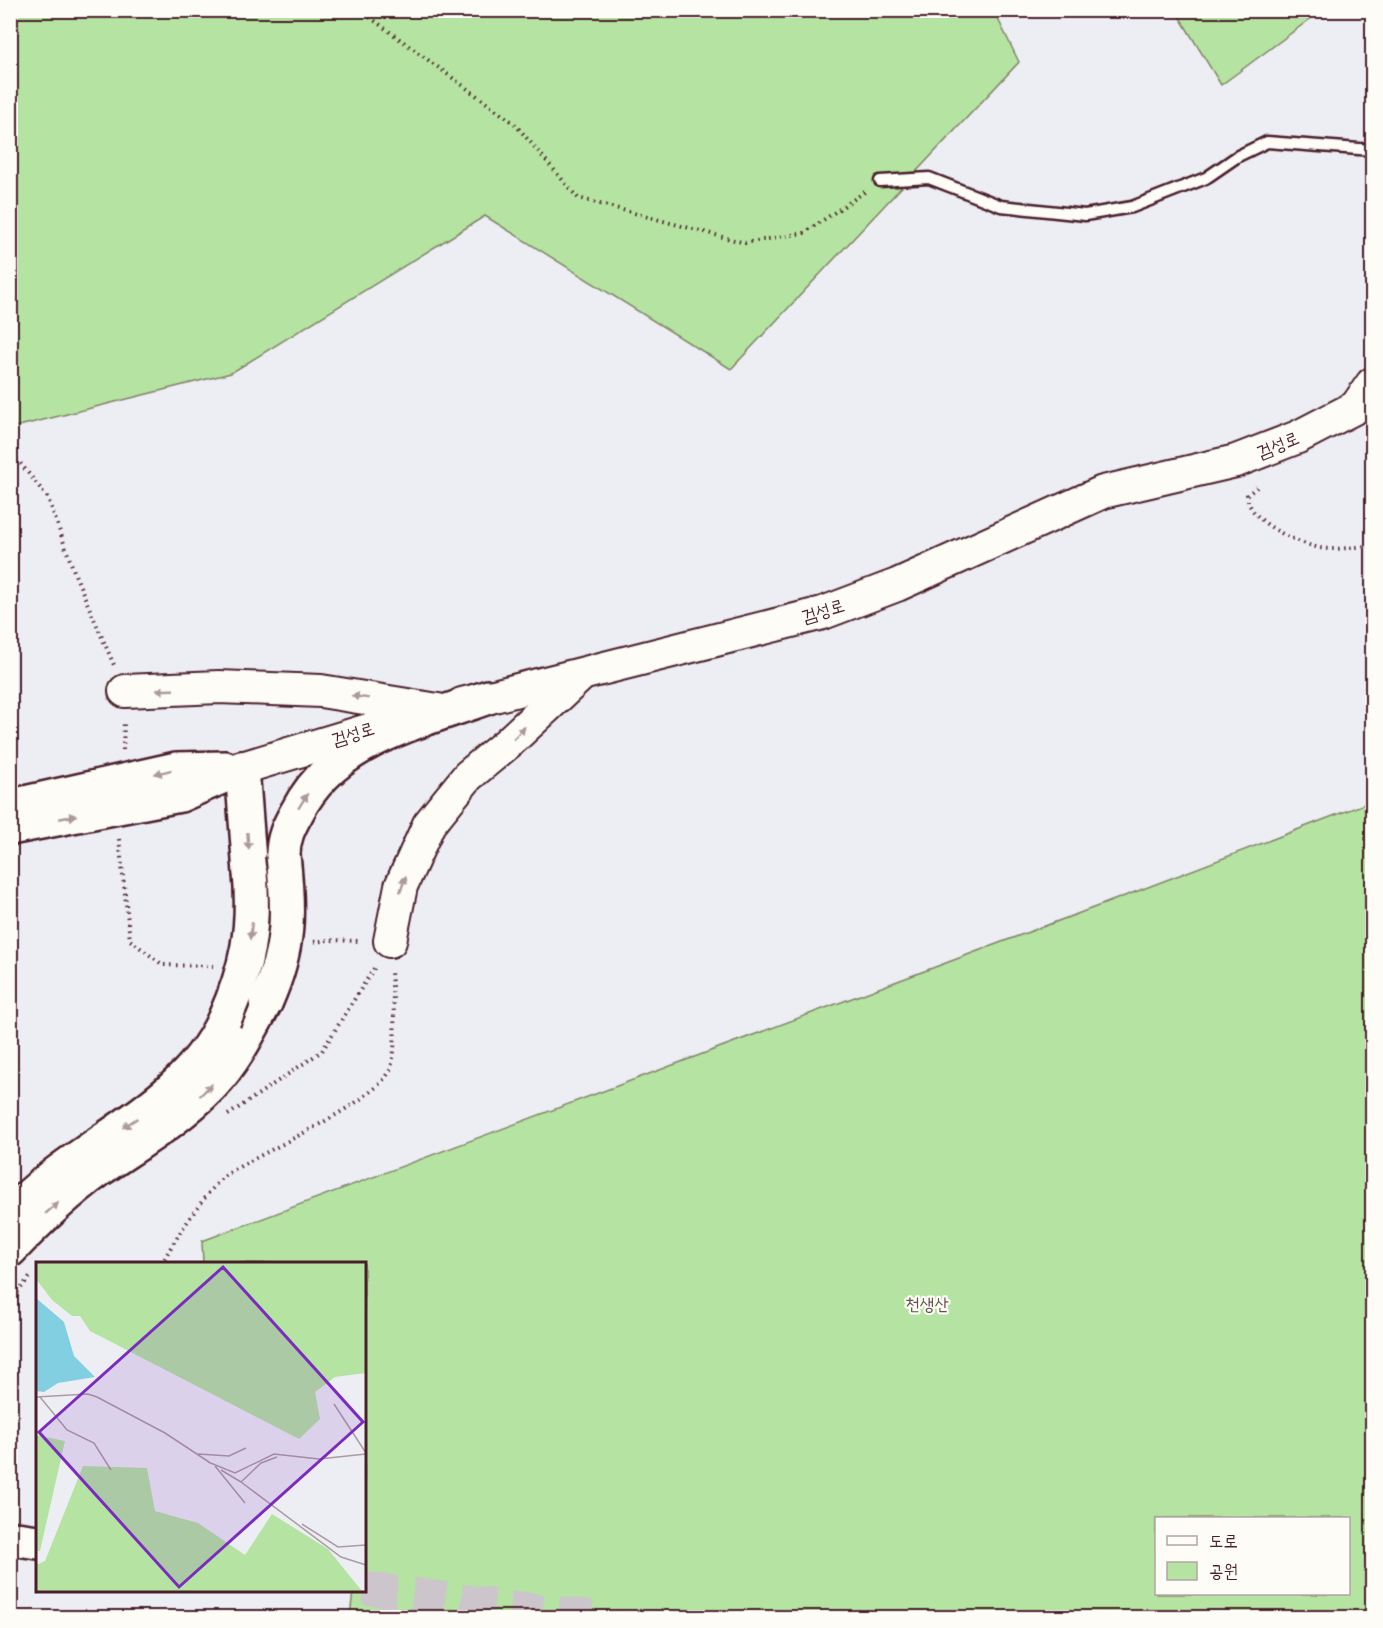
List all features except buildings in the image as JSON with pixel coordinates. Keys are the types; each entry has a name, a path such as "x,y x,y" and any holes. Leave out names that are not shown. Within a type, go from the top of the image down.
{"highway":[{"path":"10,1250 45,1214 75,1188 160,1130 200,1096 236,1053 266,1001 284,952 288,921 283,842 301,803 316,781 336,761 366,741 488,697"},
{"path":"10,806 176,769 242,768"},
{"path":"10,828 180,795 242,768"},
{"path":"10,1215 53,1175 163,1099 200,1061 215,1041 240,985 249,948 253,908 242,768"}],"street":[{"name":"검성로","path":"242,768 438,710 823,613 897,585 1103,492 1236,461 1298,437 1356,407 1372,384"},
{"path":"390,941 401,886 429,824 468,776 509,742 542,709 585,672"},
{"path":"125,691 219,687 321,691 438,710"}],"lane":[{"path":"880,181 928,178 1001,206 1085,214 1132,207 1206,178 1238,156 1267,142 1372,150"}],"path":[{"path":"360,10 514,123 578,198 745,243 804,233 880,181"},
{"path":"13,454 48,498 76,577 125,691"},
{"path":"1247,495 1247,503 1267,526 1300,541 1321,548 1372,546"},
{"path":"10,1302 36,1269"}],"green space":[{"path":"10,11 994,11 1019,62 731,369 485,216 231,373 11,428"},
{"path":"1176,11 1321,11 1221,85"},
{"name":"천생산","path":"1372,801 1372,1617 350,1617 353,1592 366,1592 366,1262 203,1262 202,1241 1109,902"}],"tunnel":[{"path":"366,1588 601,1618"}]}
